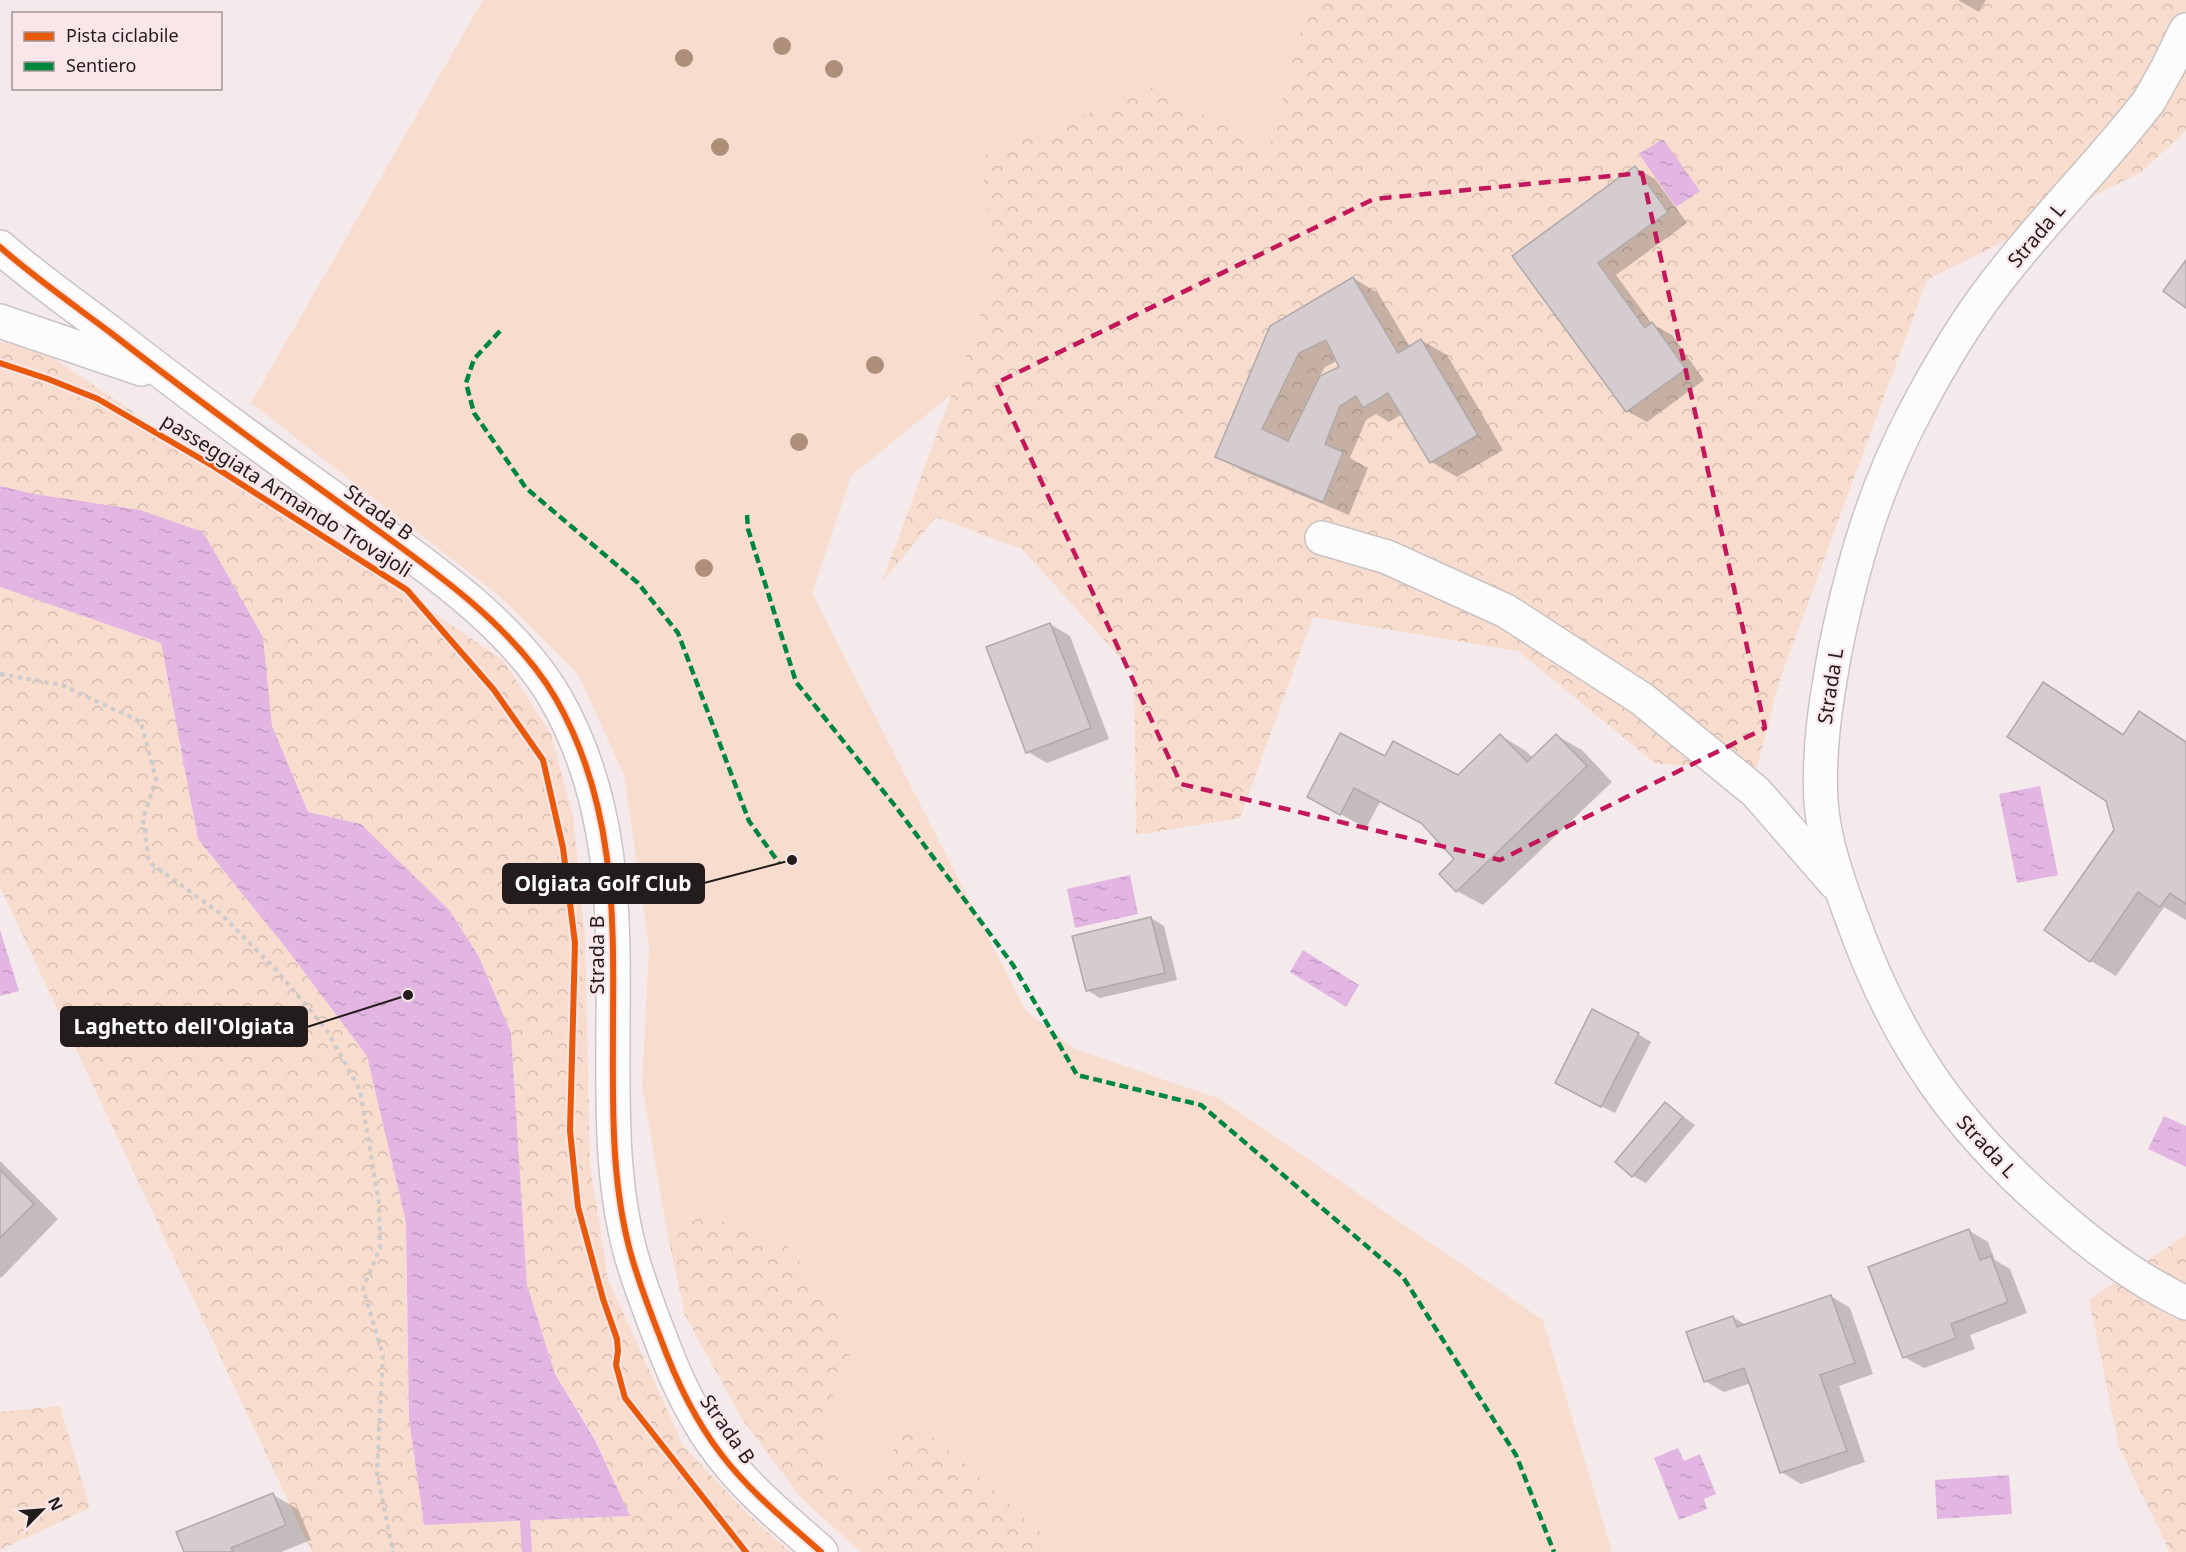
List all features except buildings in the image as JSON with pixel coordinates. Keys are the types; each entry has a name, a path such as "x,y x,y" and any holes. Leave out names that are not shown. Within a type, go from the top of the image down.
{"street":[{"name":"Strada L","path":"2186,30 2149,101 1989,291 1957,339 1914,414 1876,500 1854,566 1827,696 1820,749 1822,804 1830,850 1842,891 1887,1004 1924,1069 1964,1124 2002,1165 2076,1231 2122,1265 2186,1304"},
{"name":"Strada B","path":"0,247 173,381 451,587 492,622 527,658 555,697 576,740 593,788 610,878 614,932 614,1140 620,1199 630,1250 683,1394 702,1427 721,1455 751,1489 821,1552"},
{"name":"Strada B","path":"0,321 107,356 173,381"},
{"path":"1322,538 1387,557 1506,611 1642,699 1756,792 1842,891"}],"path":[{"path":"434,620 494,690 543,760 563,848 575,943 570,1131 578,1207 603,1299 617,1339 616,1365 624,1398 746,1552"},
{"path":"0,674 62,685 141,722 156,779 143,819 149,862 220,914 278,972 326,1029 360,1090 379,1203 381,1248 363,1289 383,1355 377,1473 393,1552"}],"highlighted area":[{"path":"1642,173 1765,728 1500,860 1181,784 996,383 1374,199"}],"green space":[{"path":"483,0 1464,0 1327,108 1001,354 851,476 812,593 1026,1011 1075,1049 1220,1099 1543,1320 1612,1552 861,1552 685,1315 667,1232 642,1086 649,946 624,775 578,674 497,594 251,403"},
{"path":"1309,0 2186,0 2186,131 2141,172 1927,280 1780,679 1757,768 1656,764 1518,651 1313,617 1240,818 1136,835 1134,673 1023,550 936,517 882,582 993,282 982,157 1154,87 1269,151"},
{"path":"24,338 213,466 306,525 504,661 551,734 573,816 585,935 590,1165 608,1279 684,1447 748,1514 790,1552 312,1552 0,887 0,587 161,643 198,839 287,949 367,1056 406,1222 409,1419 424,1525 629,1516 596,1440 555,1374 527,1285 511,1033 479,957 450,911 361,824 308,812 272,726 263,637 34,494 0,486 0,343"},
{"path":"705,1216 783,1241 833,1302 851,1360 826,1409 824,1455 873,1506 872,1482 912,1422 953,1453 1046,1537 1056,1552 861,1552 802,1499 742,1419 685,1315 667,1232"},
{"path":"2186,1235 2186,1552 2170,1552 2119,1447 2089,1300"},
{"path":"60,1406 90,1508 0,1550 0,1412"}],"water":[{"path":"1663,139 1700,191 1676,207 1639,154"},
{"path":"0,486 34,494 140,510 203,532 263,637 272,726 308,812 361,824 450,911 479,957 511,1033 527,1285 555,1374 595,1440 630,1516 424,1525 409,1419 406,1222 367,1056 287,949 198,839 161,643 0,587"},
{"path":"2040,786 2058,875 2017,883 1999,794"},
{"path":"1130,875 1138,914 1075,928 1067,889"},
{"path":"0,930 19,991 0,996"},
{"path":"1303,950 1359,985 1346,1007 1290,972"},
{"path":"2164,1116 2186,1126 2186,1167 2148,1149"},
{"path":"1678,1448 1684,1461 1700,1454 1716,1494 1704,1499 1707,1509 1679,1520 1654,1458"},
{"path":"2009,1475 2012,1514 1937,1519 1935,1480"}],"waterway":[{"path":"525,1521 527,1552"}],"marked path":[{"path":"500,331 474,359 466,383 474,413 526,488 638,583 678,633 749,821 779,863"},
{"path":"747,515 748,529 796,682 896,807 1013,965 1077,1075 1201,1105 1403,1277 1516,1455 1554,1552"}],"cycle path":[{"name":"passeggiata Armando Trovajoli","path":"0,247 192,395 454,587 511,640 536,669 556,699 575,737 590,776 607,856 613,937 614,1136 619,1194 633,1262 672,1368 702,1427 744,1481 821,1552"},
{"name":"passeggiata Armando Trovajoli","path":"0,363 98,399 213,466 407,590 494,690 543,760 563,848 575,943 570,1131 578,1207 603,1299 617,1339 616,1365 625,1398 746,1552"}],"place":[{"name":"Olgiata Golf Club","path":"792,860"},
{"name":"Laghetto dell'Olgiata","path":"408,995"}]}
